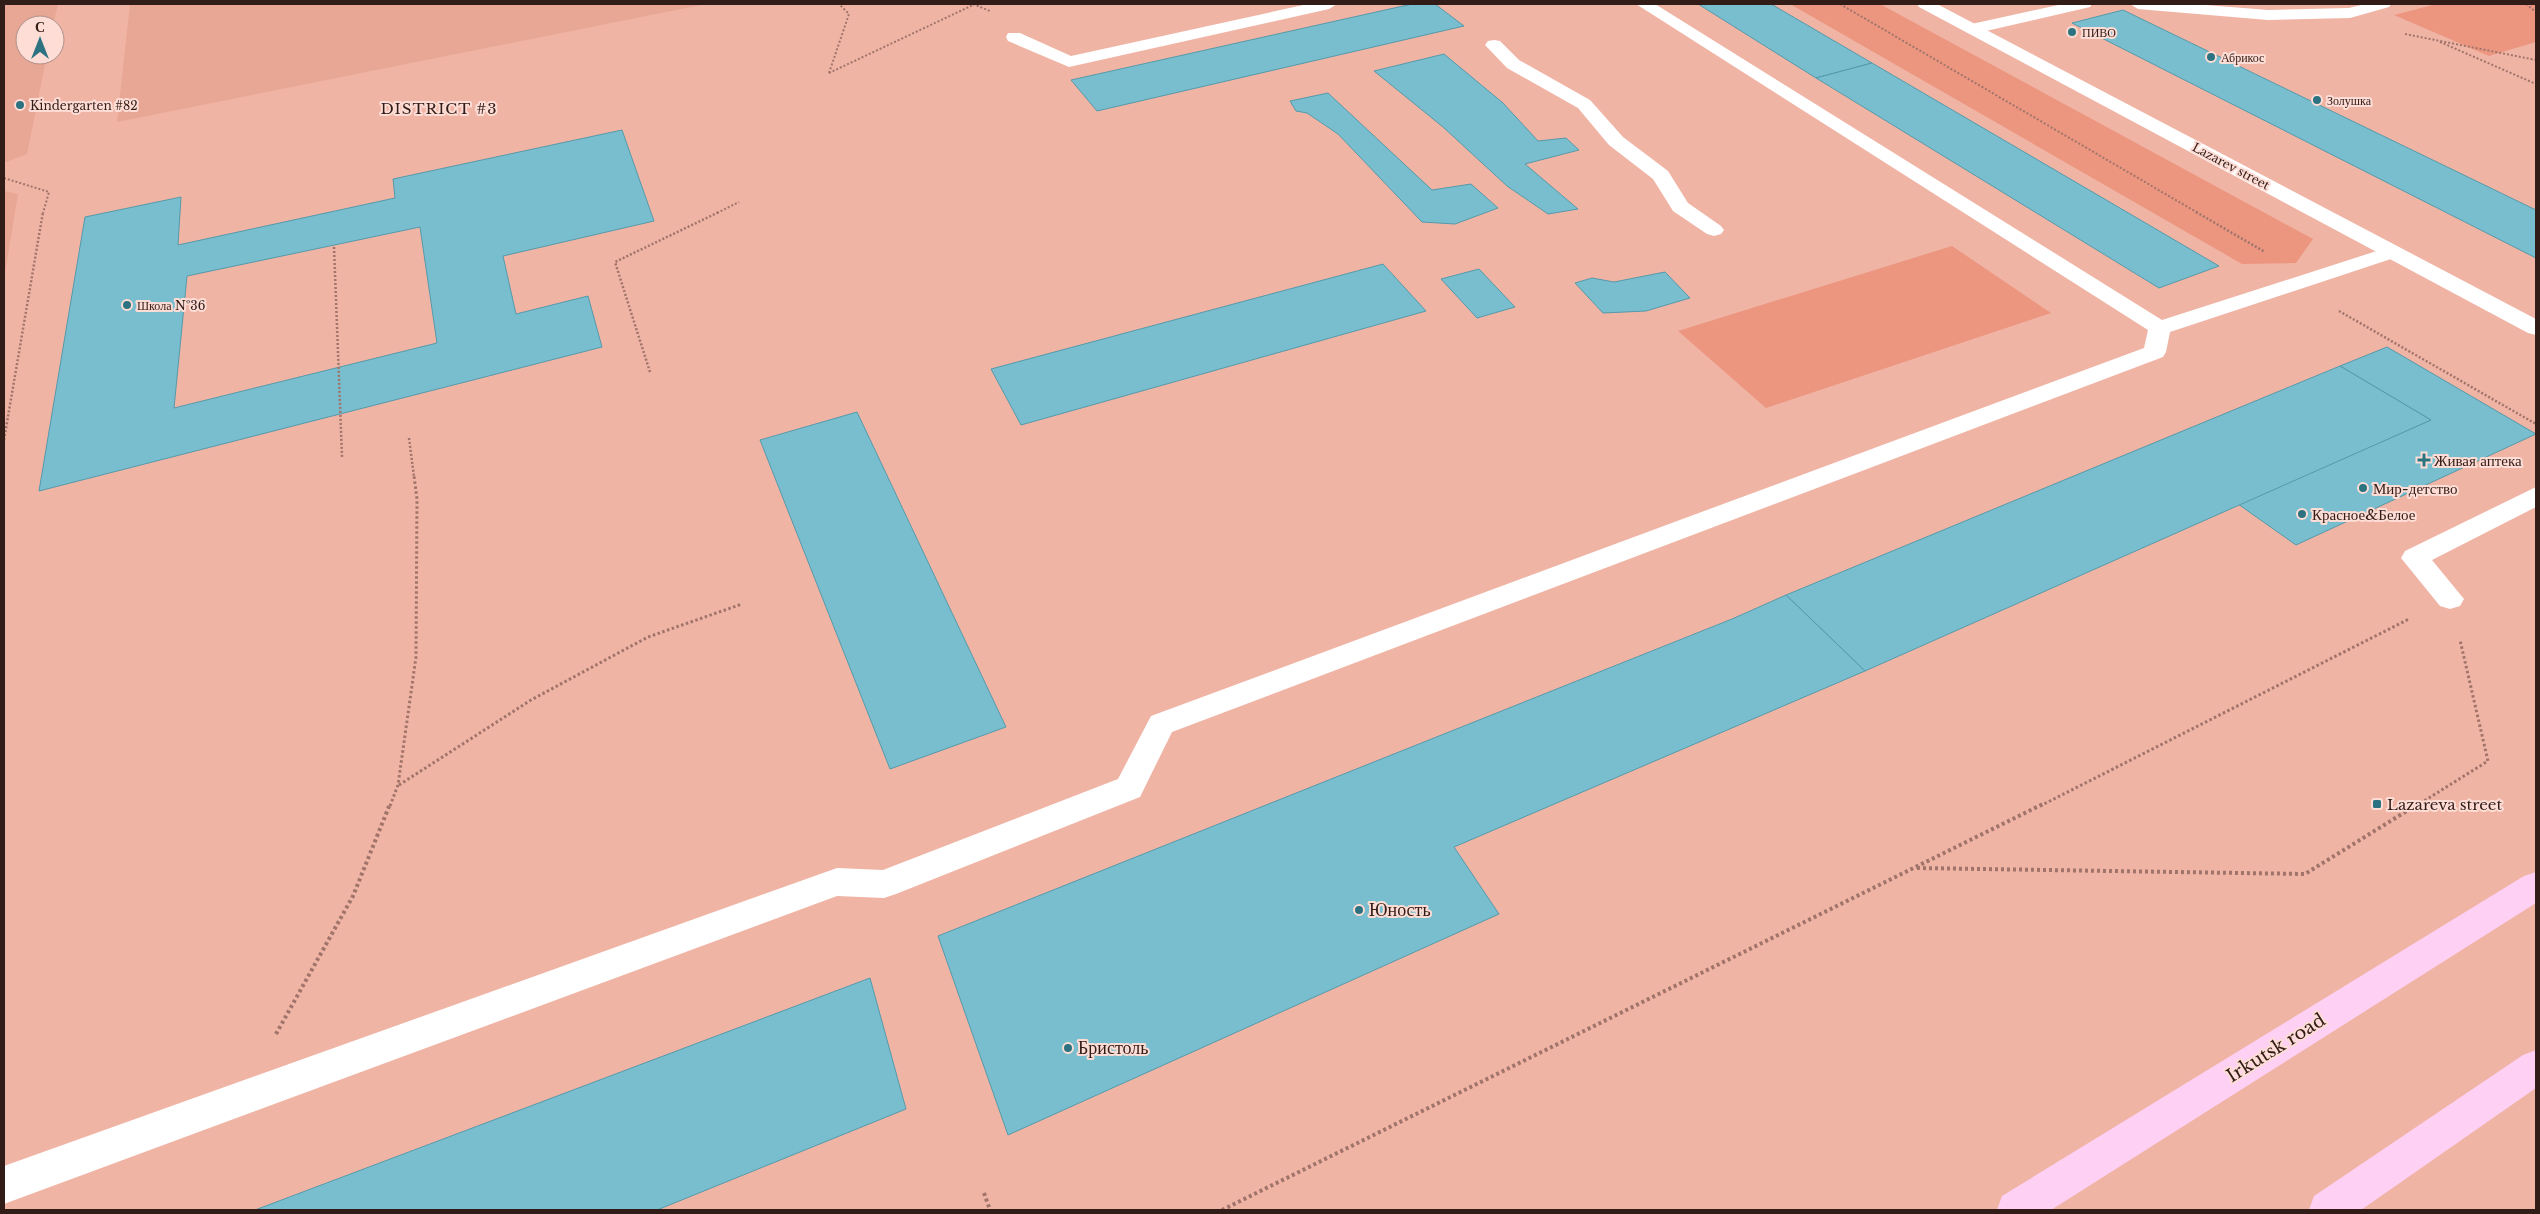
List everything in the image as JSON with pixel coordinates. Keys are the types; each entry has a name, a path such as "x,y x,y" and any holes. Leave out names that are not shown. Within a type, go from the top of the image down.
{"main road":[{"name":"Irkutsk road","path":"2016,1210 2536,886"},
{"path":"2328,1210 2536,1067"}],"street":[{"path":"1014,37 1069,62 1329,4"},
{"path":"1644,4 2160,328"},
{"name":"Lazarev street","path":"1925,4 2536,328"},
{"path":"1973,29 2084,4"},
{"path":"2138,4 2268,15 2350,13 2384,4"},
{"path":"1494,45 1513,64 1584,104 1616,141 1661,175 1680,207 1714,230"},
{"path":"2160,328 2393,252"},
{"path":"4,1185 838,882 884,884 1129,788 1161,724 2155,352 2160,328"},
{"path":"2450,599 2414,558 2536,496"}],"path":[{"path":"838,4 848,14 829,73 973,5"},
{"path":"1840,4 2536,424"},
{"path":"2526,4 2536,12"},
{"path":"2433,39 2536,84"},
{"path":"4,178 49,192 44,206 4,440"},
{"path":"650,372 615,262 739,202"},
{"path":"334,247 342,457"},
{"path":"239,1099 353,896 398,785 416,657 417,499 409,438"},
{"path":"1222,1210 1917,868 2450,599 2488,761 2305,874 1917,868"},
{"path":"398,785 531,700 648,637 742,604"},
{"path":"984,1192 990,1210"}],"shaded area":[{"name":"Kindergarten #82","path":"4,4 58,4 55,15 15,15 15,65 45,65 27,154 4,163"},
{"path":"130,4 706,4 117,122"},
{"path":"1790,4 1880,4 2313,239 2296,263 2242,264"},
{"path":"2436,4 2536,4 2536,42 2489,56 2394,15"},
{"path":"4,191 18,194 4,279"},
{"path":"1952,246 2051,313 1766,408 1678,331"}],"building":[{"path":"1412,4 1435,4 1464,26 1097,111 1071,80"},
{"path":"1698,4 1771,4 1872,63 1816,78"},
{"path":"2123,10 2536,210 2536,258 2072,23"},
{"path":"1444,54 1503,103 1538,141 1566,138 1579,150 1525,164 1578,209 1548,214 1507,186 1443,127 1374,71"},
{"path":"1872,63 2219,266 2159,288 1816,78"},
{"path":"1328,93 1432,190 1471,184 1498,208 1455,224 1422,222 1338,134 1307,113 1296,111 1290,101"},
{"name":"Школа №36","path":"622,130 654,221 503,256 516,314 588,296 602,347 39,491 85,217 181,197 178,245 395,198 393,179","holes":["420,227 437,343 174,408 187,276"]},
{"path":"1383,264 1426,311 1021,425 991,369"},
{"path":"1479,269 1515,307 1477,318 1441,279"},
{"path":"1665,272 1690,298 1646,311 1603,313 1575,283 1592,278 1614,282"},
{"path":"2387,347 2536,434 2296,545 2238,504 2431,420 2340,366"},
{"path":"2340,366 2431,420 1865,671 1786,595"},
{"path":"857,412 1006,727 890,769 760,440"},
{"path":"1786,595 1865,671 1454,847 1499,914 1008,1135 938,936 1732,619"},
{"path":"870,978 906,1109 657,1210 255,1210"}],"place":[{"name":"ПИВО","path":"2072,32"},
{"name":"Абрикос","path":"2211,57"},
{"name":"Золушка","path":"2317,100"},
{"name":"Kindergarten #82","path":"20,105"},
{"name":"Школа №36","path":"127,305"},
{"name":"Живая аптека","path":"2424,460"},
{"name":"Мир-детство","path":"2363,488"},
{"name":"Красное&Белое","path":"2302,514"},
{"name":"Lazareva street","path":"2377,804"},
{"name":"Юность","path":"1359,910"},
{"name":"Бристоль","path":"1068,1048"}],"district":[{"name":"DISTRICT #3","path":"439,108"}]}
